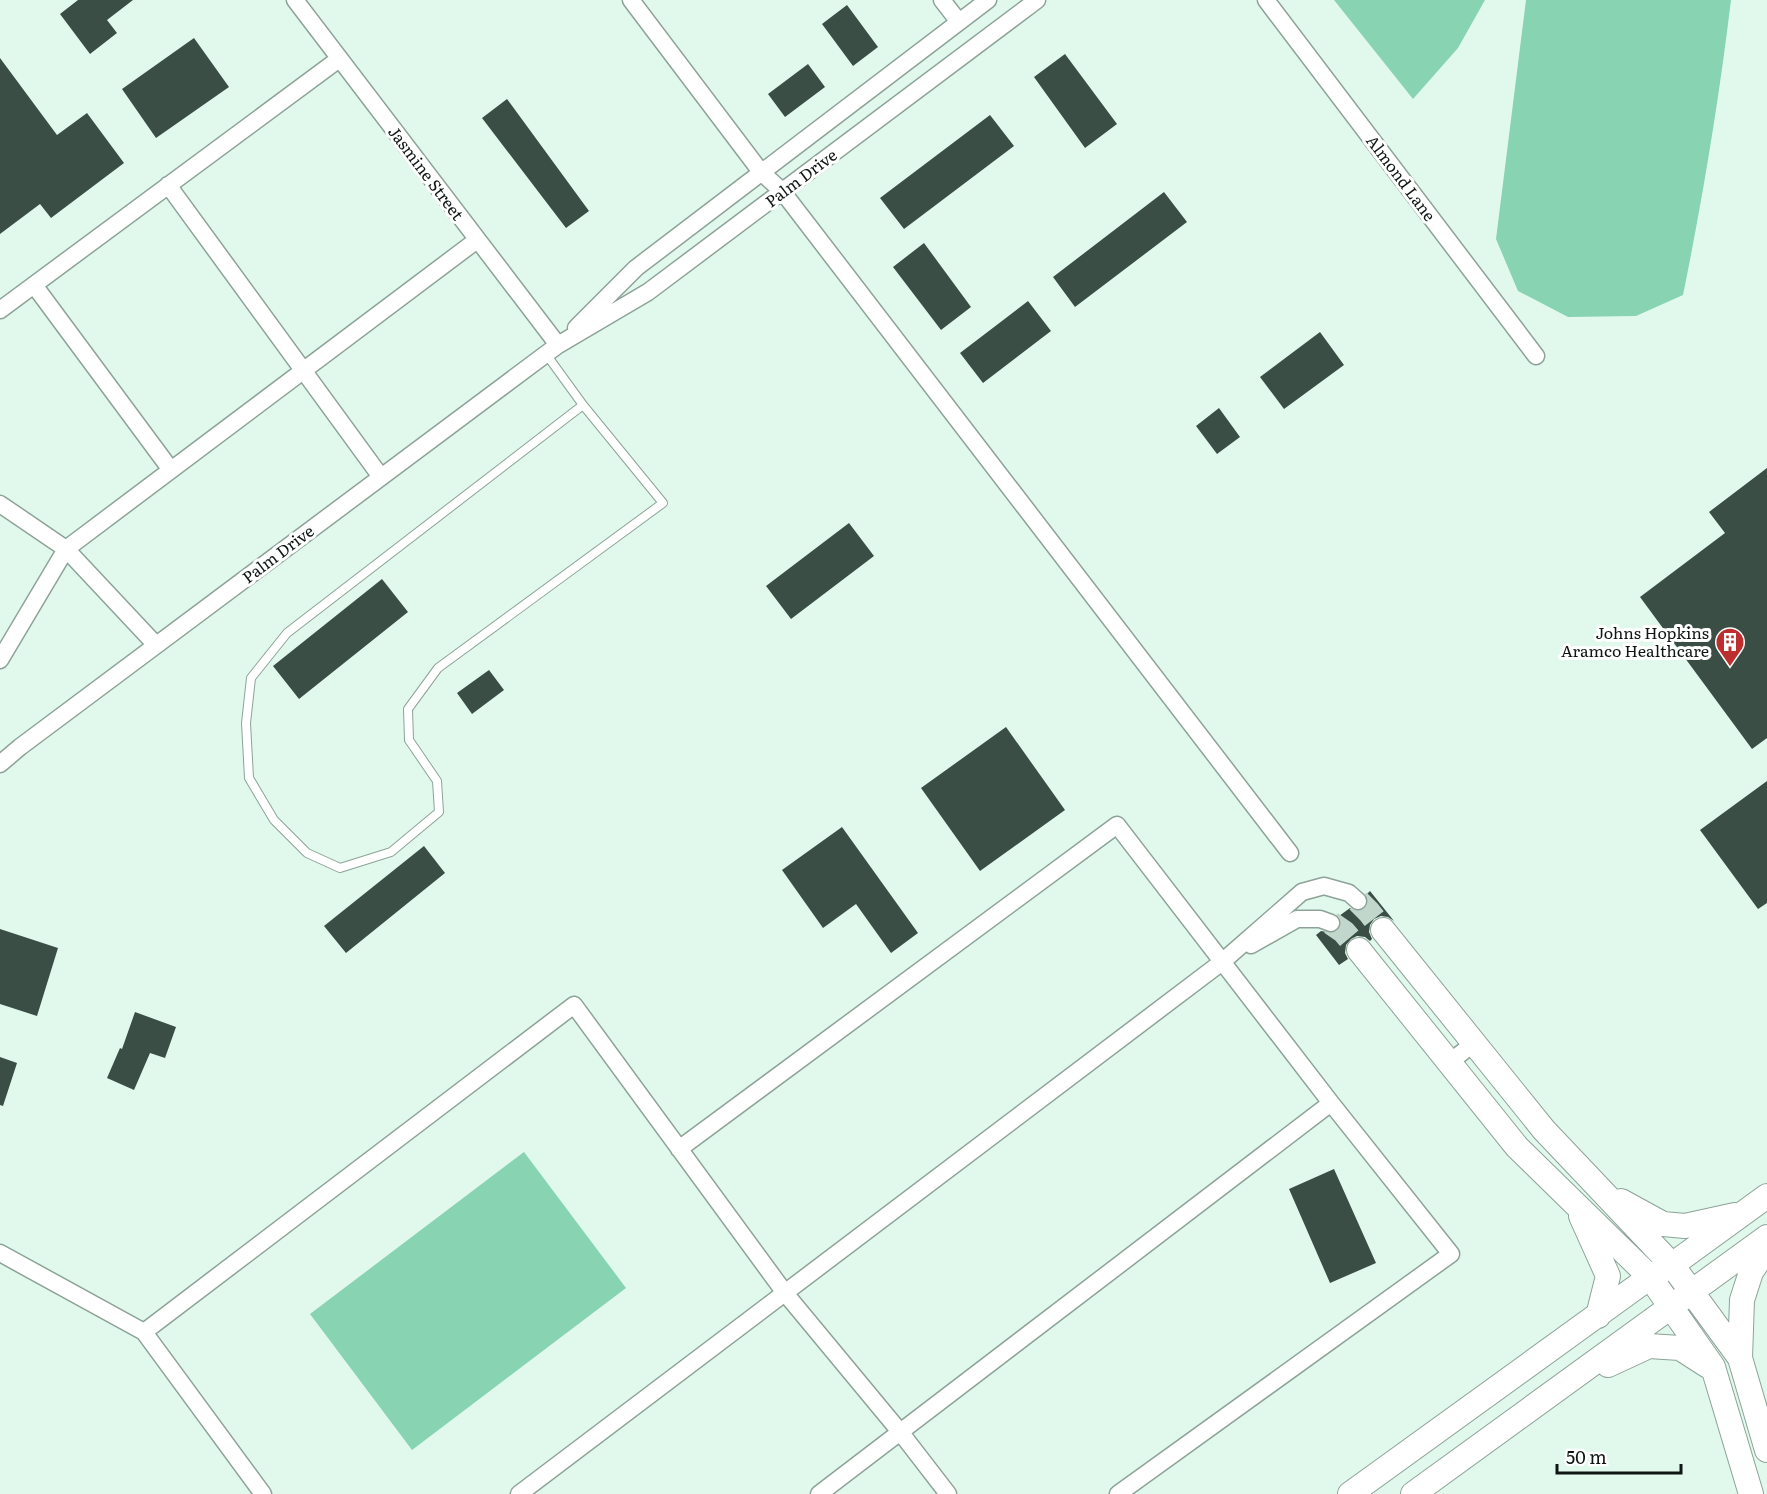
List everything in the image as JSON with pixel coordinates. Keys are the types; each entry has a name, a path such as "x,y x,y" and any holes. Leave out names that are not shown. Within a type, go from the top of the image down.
{"main road":[{"path":"1383,930 1544,1130 1672,1265 1740,1358"},
{"path":"1359,950 1517,1147 1650,1277 1715,1371 1751,1494"},
{"path":"1600,1190 1663,1224 1685,1226 1743,1213"},
{"path":"1350,1494 1650,1277 1672,1265 1767,1196"},
{"path":"1575,1203 1608,1276 1598,1316"},
{"path":"1413,1494 1767,1237"},
{"path":"1767,1248 1751,1272 1742,1300 1740,1358 1767,1450"},
{"path":"1560,1388 1649,1346 1680,1348 1715,1371"}],"street":[{"name":"Jasmine Street","path":"295,0 477,240 552,350"},
{"path":"632,0 762,172 782,191 1290,853"},
{"path":"942,0 959,22"},
{"name":"Palm Drive","path":"552,350 636,268 988,0"},
{"name":"Palm Drive","path":"0,764 552,350 648,292 1037,0"},
{"name":"Almond Lane","path":"1266,0 1536,356"},
{"path":"0,310 339,59"},
{"path":"168,185 381,477"},
{"path":"0,660 66,549 477,240"},
{"path":"34,285 171,471"},
{"path":"0,504 66,549 156,645"},
{"path":"679,1149 1117,825 1331,1103 1451,1254 1118,1494"},
{"path":"519,1494 1222,962 1302,892 1324,886 1349,893 1358,901"},
{"path":"1222,962 1298,919 1320,919 1331,923"},
{"path":"1380,976 1403,957"},
{"path":"144,1332 574,1005 784,1293 901,1433 948,1494"},
{"path":"1450,1062 1474,1043"},
{"path":"819,1494 1331,1103"},
{"path":"0,1253 144,1332 263,1494"}],"lane":[{"path":"552,350 583,405 663,503 438,669 408,709 409,740 437,781 439,812 391,852 340,868 307,852 274,820 249,778 246,723 252,678 287,633 583,405"}],"green space":[{"path":"1334,0 1485,0 1458,48 1413,99"},
{"path":"1526,0 1731,0 1710,148 1683,295 1636,316 1568,317 1518,291 1496,239"},
{"path":"524,1152 626,1288 412,1450 310,1314"}],"building":[{"path":"78,0 133,0 107,20 117,33 90,54 60,14"},
{"path":"847,5 878,47 853,66 822,24"},
{"path":"194,38 229,87 156,138 122,89"},
{"path":"1065,54 1117,124 1085,148 1034,77"},
{"path":"0,58 57,135 87,113 124,163 51,218 40,204 0,234"},
{"path":"808,64 825,87 785,117 768,94"},
{"path":"507,99 589,211 566,228 482,118"},
{"path":"990,115 1014,146 904,229 880,198"},
{"path":"1164,192 1187,222 1075,307 1053,277"},
{"path":"924,243 971,307 941,330 893,267"},
{"path":"1028,301 1051,331 983,383 960,353"},
{"path":"1320,332 1344,365 1284,409 1260,377"},
{"path":"1219,408 1240,437 1217,454 1196,426"},
{"name":"Johns Hopkins Aramco Healthcare","path":"1767,468 1767,738 1752,749 1640,597 1725,533 1709,512"},
{"path":"849,523 874,556 791,619 766,586"},
{"path":"382,579 408,612 299,699 273,666"},
{"path":"489,670 504,690 472,714 457,693"},
{"path":"1006,727 1065,810 980,871 921,788"},
{"path":"1767,781 1767,903 1758,909 1700,830"},
{"path":"842,827 918,933 891,953 856,904 823,928 782,870"},
{"path":"424,846 445,873 346,953 324,926"},
{"path":"1370,891 1394,921 1381,916 1374,919 1369,932 1372,939 1370,941 1365,937 1357,936 1351,939 1346,945 1345,953 1348,959 1339,965 1316,935 1321,931 1332,933 1337,931 1341,926 1339,916 1350,908 1356,911 1365,908 1368,903 1366,895"},
{"path":"0,929 58,948 37,1016 0,1004"},
{"path":"135,1012 176,1027 165,1058 150,1053 134,1090 107,1078 120,1048 122,1049"},
{"path":"0,1057 17,1063 3,1106 0,1105"},
{"path":"1334,1169 1376,1263 1330,1283 1289,1189"}],"tunnel":[{"path":"1358,901 1383,930"},
{"path":"1331,923 1344,932 1359,950"}],"place":[{"name":"Johns Hopkins Aramco Healthcare","path":"1730,668"}]}
